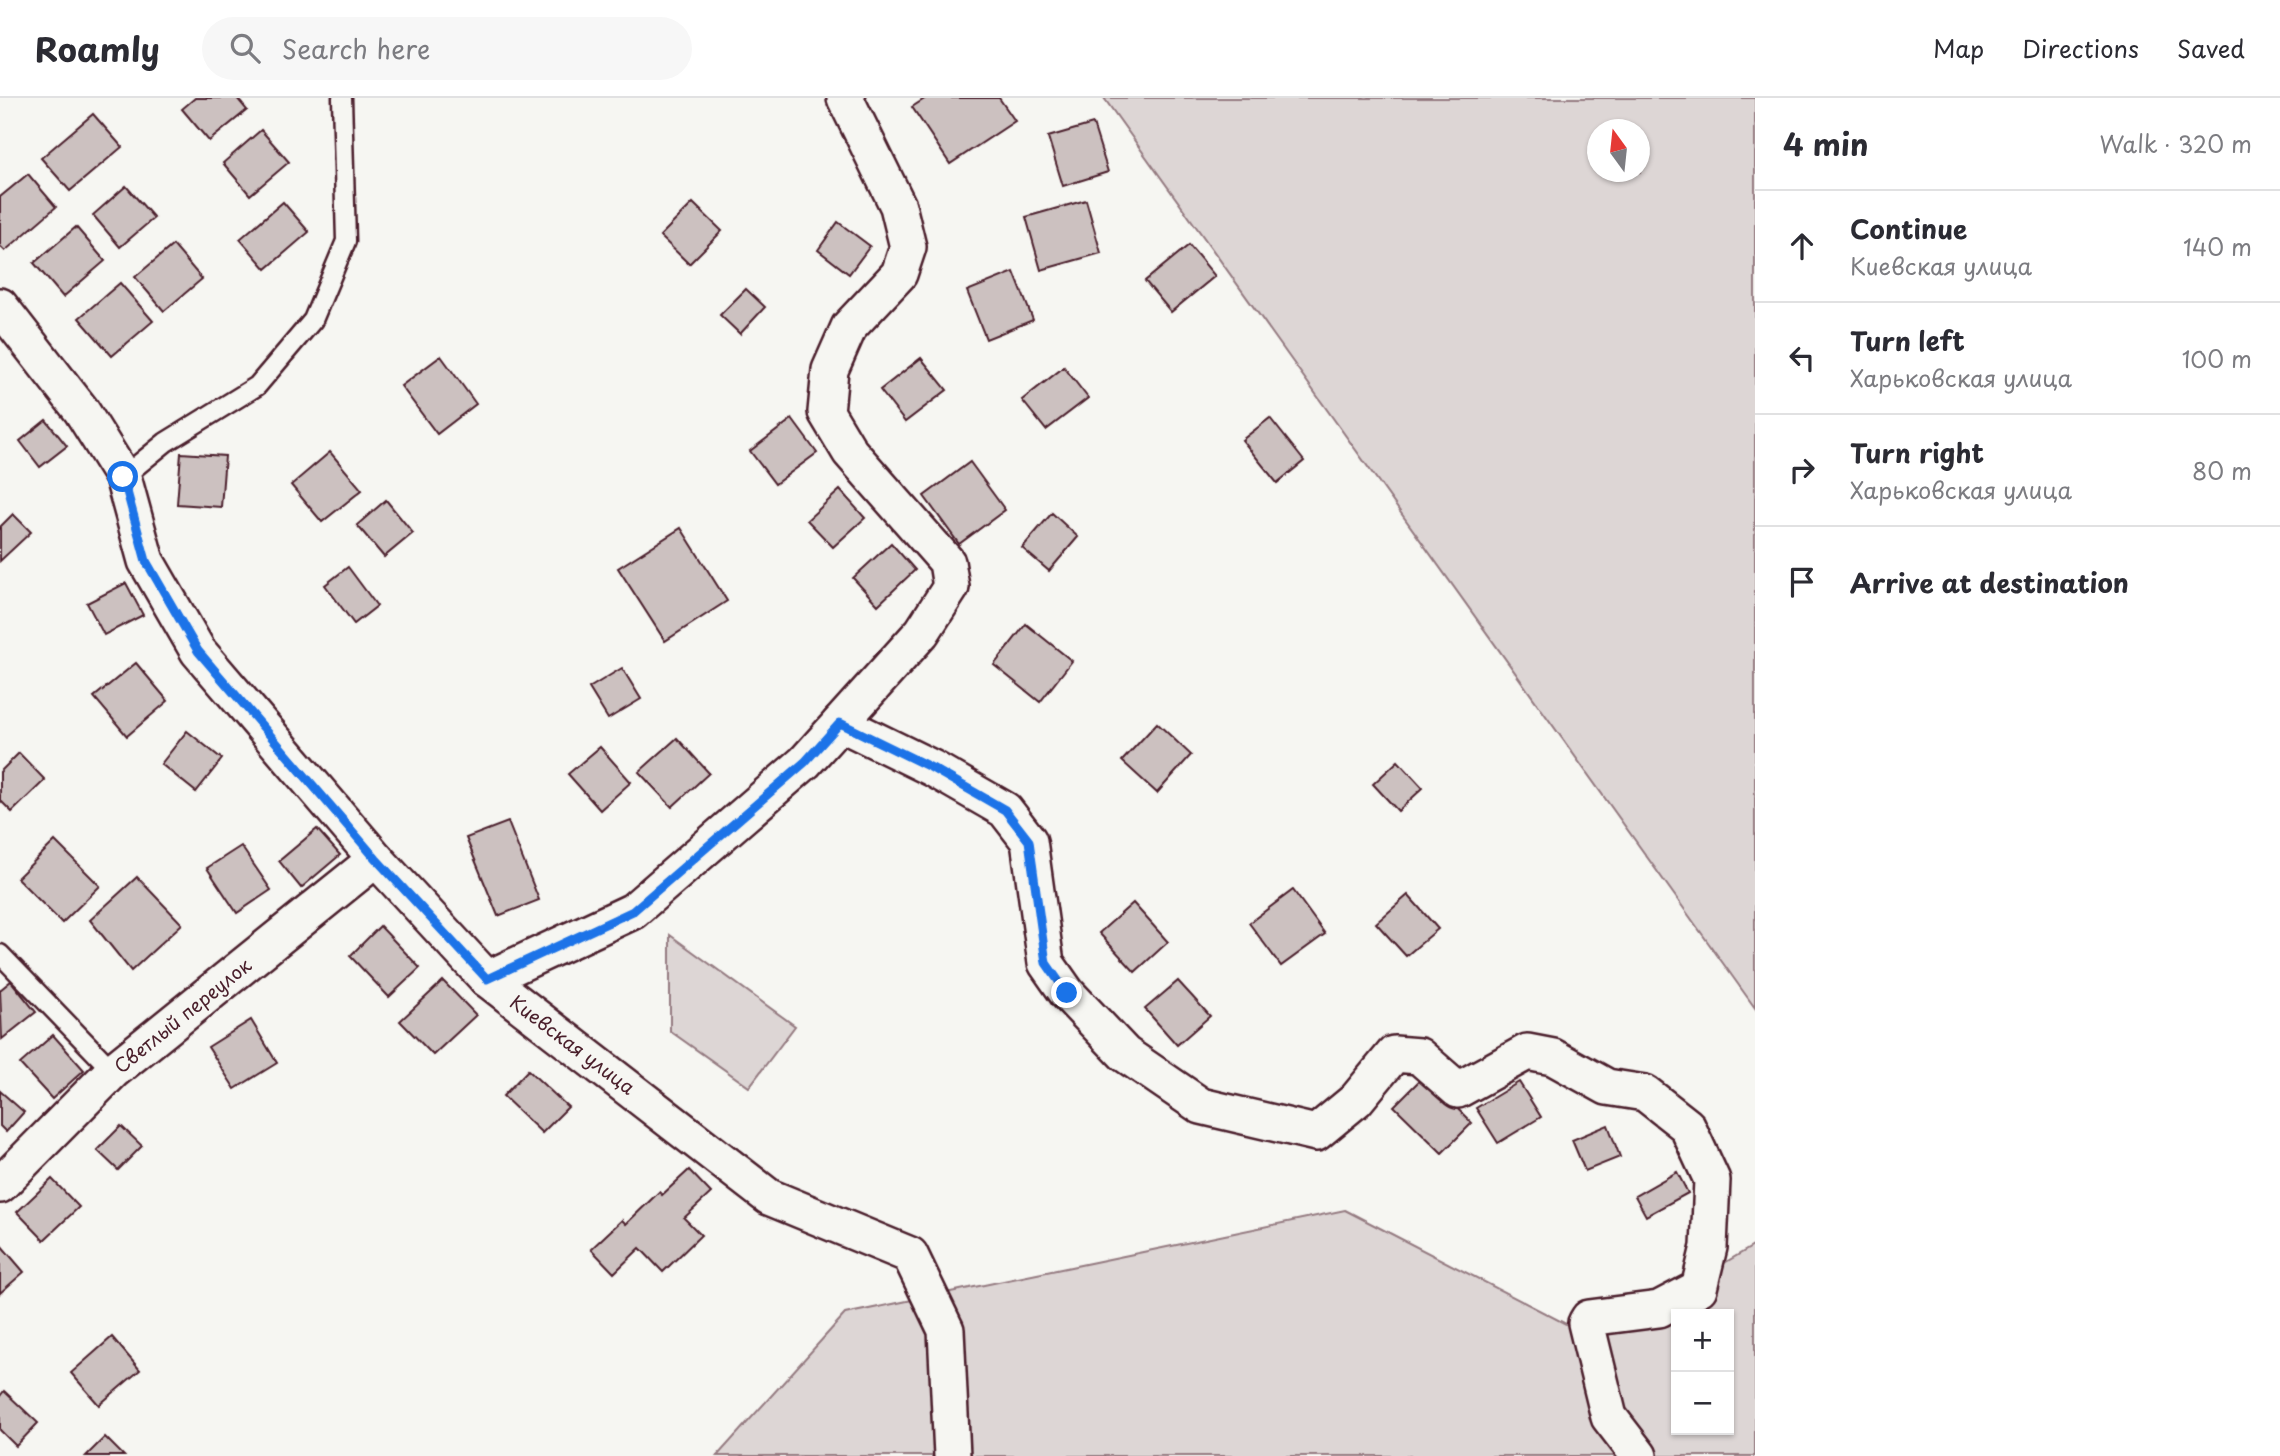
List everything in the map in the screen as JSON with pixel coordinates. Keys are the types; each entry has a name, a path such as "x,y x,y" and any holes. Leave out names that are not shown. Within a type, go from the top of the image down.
{"street":[{"path":"487,979 633,911 805,762 922,632 951,587 947,562 850,452 826,412 830,370 849,327 899,274 908,247 898,206 845,98"},
{"name":"Киевская улица","path":"0,306 81,410 123,477 146,561 198,651 376,859 487,979 769,1197 910,1255 946,1330 952,1456"},
{"path":"840,723 932,768 1005,810 1029,841 1046,963 1067,993 1125,1054 1200,1106 1316,1133 1356,1100 1394,1054 1419,1056 1458,1090 1527,1052 1553,1057 1608,1087 1646,1093 1687,1126 1712,1180 1709,1247 1699,1288 1659,1309 1589,1318 1586,1324 1609,1417 1639,1456"},
{"name":"Светлый переулок","path":"0,1185 113,1071 376,859"}],"lane":[{"path":"123,477 166,442 257,386 313,320 346,241 342,98"},
{"path":"0,954 113,1071"}],"shaded area":[{"path":"1104,98 1755,98 1755,1008"},
{"path":"670,935 795,1026 749,1087 670,1031"},
{"path":"1345,1210 1595,1339 1755,1245 1755,1456 717,1456 845,1314"}],"building":[{"path":"195,98 237,98 247,110 209,141 182,109"},
{"path":"926,98 999,98 1015,121 950,164 912,107"},
{"path":"93,114 122,147 70,191 41,158"},
{"path":"1093,124 1108,172 1063,186 1048,137"},
{"path":"261,130 289,162 250,195 223,163"},
{"path":"28,174 56,207 5,251 0,246 0,197"},
{"path":"126,186 154,218 120,247 93,215"},
{"path":"1086,200 1101,253 1041,270 1026,217"},
{"path":"283,202 309,232 266,269 240,239"},
{"path":"693,203 722,231 689,264 660,236"},
{"path":"838,222 870,246 849,274 818,250"},
{"path":"76,227 105,261 63,297 34,263"},
{"path":"173,245 202,279 164,311 135,277"},
{"path":"1189,245 1215,276 1171,312 1145,281"},
{"path":"1014,272 1033,320 986,339 967,291"},
{"path":"120,283 153,321 112,356 79,318"},
{"path":"746,289 765,307 740,334 720,315"},
{"path":"441,356 476,404 437,434 401,386"},
{"path":"921,358 947,390 905,422 880,390"},
{"path":"1064,367 1088,398 1046,430 1022,400"},
{"path":"1270,418 1304,461 1277,483 1242,440"},
{"path":"792,419 817,453 775,484 750,451"},
{"path":"46,420 67,446 40,467 20,441"},
{"path":"330,452 362,490 322,522 291,485"},
{"path":"181,453 225,456 221,507 177,504"},
{"path":"970,462 1005,510 959,544 924,496"},
{"path":"840,490 865,518 833,547 807,520"},
{"path":"386,500 413,533 384,557 357,525"},
{"path":"1052,513 1078,537 1049,571 1022,548"},
{"path":"13,514 31,532 0,561 0,527"},
{"path":"681,528 727,601 665,641 618,568"},
{"path":"891,543 915,570 878,605 853,578"},
{"path":"348,567 377,606 354,624 325,585"},
{"path":"126,583 143,615 104,635 87,603"},
{"path":"1026,624 1072,661 1040,702 994,665"},
{"path":"136,663 168,701 127,736 94,697"},
{"path":"622,668 641,699 608,719 589,688"},
{"path":"1157,723 1191,755 1157,793 1122,761"},
{"path":"187,731 222,759 196,792 161,764"},
{"path":"677,738 709,773 672,807 639,772"},
{"path":"600,747 631,782 600,810 568,774"},
{"path":"19,753 45,780 12,812 0,800 0,772"},
{"path":"1398,761 1423,788 1398,811 1373,784"},
{"path":"508,822 539,900 498,916 466,838"},
{"path":"317,829 340,855 301,888 279,861"},
{"path":"55,841 100,886 62,923 17,878"},
{"path":"241,846 271,890 237,913 207,868"},
{"path":"137,877 182,924 131,971 90,920"},
{"path":"1293,890 1325,934 1281,966 1249,923"},
{"path":"1408,895 1438,929 1406,956 1376,923"},
{"path":"1133,903 1168,942 1135,972 1099,933"},
{"path":"380,926 420,968 389,997 350,956"},
{"path":"11,981 36,1012 2,1039 0,990"},
{"path":"443,981 476,1015 433,1055 400,1021"},
{"path":"1178,981 1210,1016 1177,1045 1145,1009"},
{"path":"251,1020 277,1063 235,1089 208,1047"},
{"path":"53,1035 84,1070 52,1099 20,1064"},
{"path":"528,1070 568,1107 542,1133 503,1096"},
{"path":"1424,1076 1472,1123 1442,1153 1394,1106"},
{"path":"1519,1082 1541,1117 1498,1143 1476,1108"},
{"path":"0,1091 24,1112 6,1132 0,1126"},
{"path":"1608,1125 1620,1157 1585,1171 1572,1140"},
{"path":"121,1126 142,1146 118,1170 97,1150"},
{"path":"689,1170 711,1193 684,1218 701,1235 663,1272 640,1248 614,1273 591,1249 622,1220 626,1224 659,1192 662,1195"},
{"path":"1677,1172 1688,1193 1646,1216 1635,1196"},
{"path":"52,1179 79,1207 44,1240 17,1212"},
{"path":"0,1244 24,1272 0,1293"},
{"path":"112,1337 140,1370 99,1405 71,1373"},
{"path":"4,1391 38,1423 16,1446 0,1430 0,1396"},
{"path":"105,1437 124,1456 86,1456"}],"route":[{"path":"123,477 146,561 198,651 376,859 487,979 633,911 805,762 840,723 932,768 1005,810 1029,841 1046,963 1067,993"}]}
